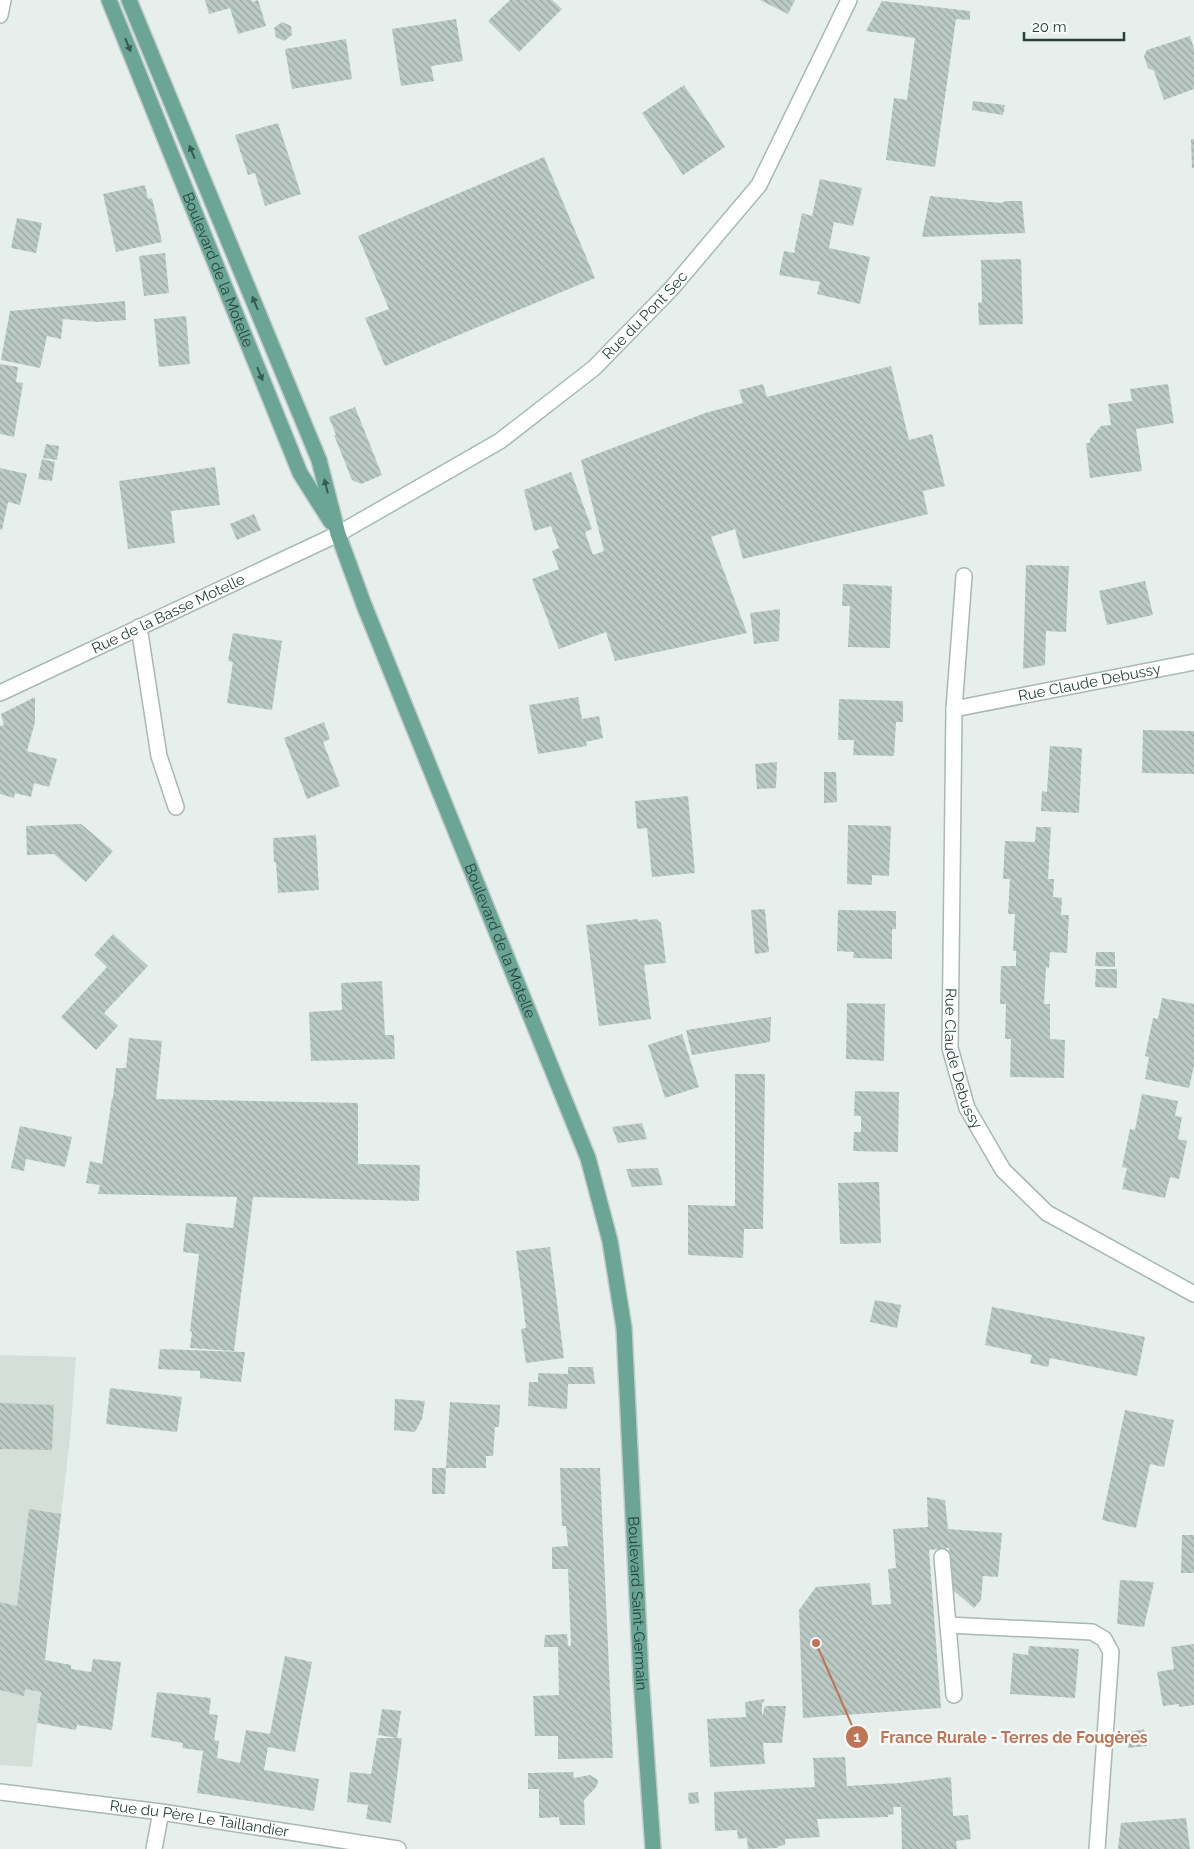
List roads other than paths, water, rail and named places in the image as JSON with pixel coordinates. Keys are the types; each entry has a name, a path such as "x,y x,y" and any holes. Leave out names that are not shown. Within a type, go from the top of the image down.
{"main road":[{"name":"Boulevard de la Motelle","path":"110,0 300,473 338,534"},
{"name":"Boulevard de la Motelle","path":"130,0 320,460 338,534 364,605 588,1158 610,1241 624,1328 626,1359"},
{"name":"Boulevard Saint-Germain","path":"626,1359 641,1677 653,1849"}],"street":[{"path":"0,15 3,0"},
{"name":"Rue du Pont Sec","path":"338,534 500,441 594,368 672,288 759,186 849,0"},
{"name":"Rue de la Basse Motelle","path":"0,693 338,534"},
{"name":"Rue Claude Debussy","path":"964,576 954,709 950,1048 967,1108 1003,1170 1047,1213 1194,1294"},
{"path":"139,627 159,756 176,807"},
{"name":"Rue Claude Debussy","path":"954,709 1194,662"},
{"path":"942,1557 954,1695"},
{"path":"948,1625 1092,1632 1104,1639 1111,1652 1096,1849"},
{"name":"Rue du Père Le Taillandier","path":"0,1792 161,1812 398,1849"},
{"path":"154,1849 161,1812"}],"place":[{"name":"France Rurale - Terres de Fougères","path":"816,1643"}]}
